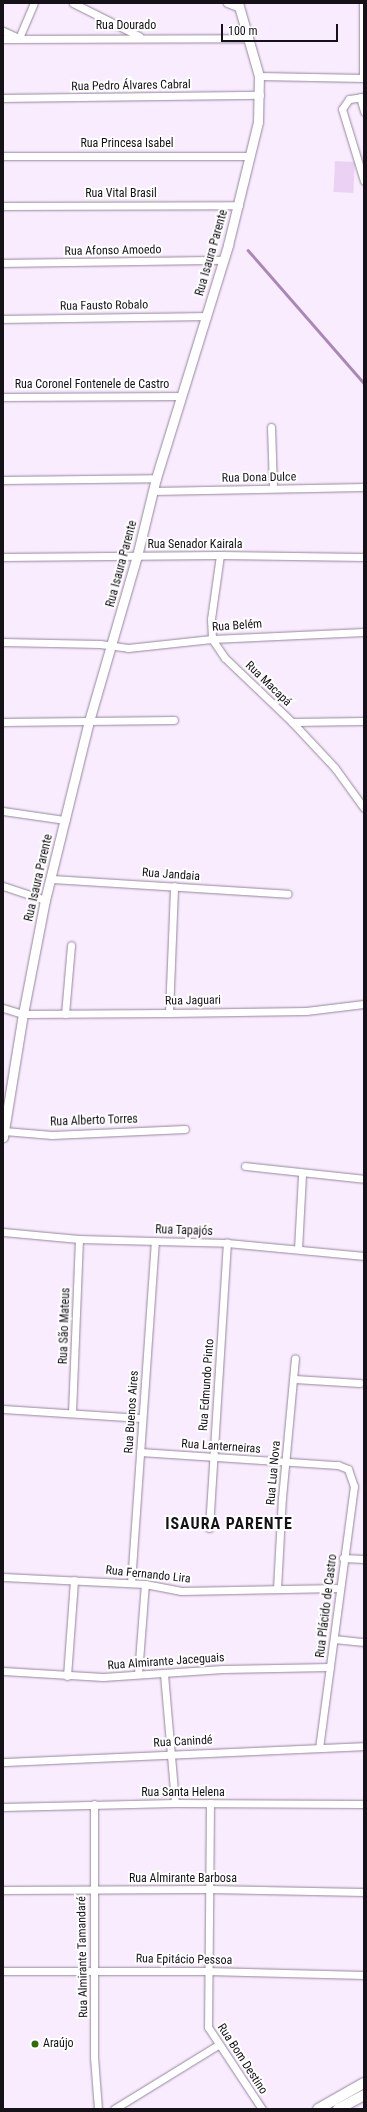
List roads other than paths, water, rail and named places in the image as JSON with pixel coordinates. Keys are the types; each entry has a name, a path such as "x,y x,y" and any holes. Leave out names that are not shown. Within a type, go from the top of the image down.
{"main road":[{"path":"318,2109 364,2084"},
{"path":"338,2109 364,2095"}],"street":[{"path":"3,31 19,38 34,3"},
{"path":"73,3 141,37"},
{"path":"227,3 239,6"},
{"path":"259,76 363,78 364,3"},
{"name":"Rua Isaura Parente","path":"4,1134 7,1096 45,900 52,879 89,721 137,556 156,478 224,260 239,205 258,122 260,95 259,76 239,6"},
{"name":"Rua Dourado","path":"3,39 141,37 249,38"},
{"name":"Rua Pedro Álvares Cabral","path":"3,98 260,95"},
{"path":"364,111 362,97 348,99 342,109 364,181"},
{"name":"Rua Princesa Isabel","path":"3,156 250,156"},
{"name":"Rua Vital Brasil","path":"3,206 239,205"},
{"name":"Rua Afonso Amoedo","path":"3,263 224,260"},
{"name":"Rua Fausto Robalo","path":"3,319 206,316"},
{"name":"Rua Coronel Fontenele de Castro","path":"3,397 181,396"},
{"path":"271,427 272,488"},
{"path":"3,480 156,478"},
{"name":"Rua Dona Dulce","path":"154,491 364,487"},
{"path":"212,638 212,619 220,555"},
{"name":"Rua Senador Kairala","path":"3,557 220,555 364,557"},
{"name":"Rua Belém","path":"3,642 112,645 128,648 212,638 364,632"},
{"name":"Rua Macapá","path":"212,638 225,658 292,722 335,768 364,808"},
{"path":"3,722 174,720"},
{"path":"292,722 364,720"},
{"path":"3,811 65,820"},
{"name":"Rua Jandaia","path":"52,879 288,894"},
{"path":"3,886 45,900"},
{"path":"169,1013 174,886"},
{"path":"64,1014 71,945"},
{"name":"Rua Jaguari","path":"3,1008 23,1014 169,1013 306,1011 364,1004"},
{"name":"Rua Alberto Torres","path":"4,1134 52,1135 185,1129"},
{"path":"245,1166 302,1174 364,1179"},
{"path":"298,1250 302,1174"},
{"name":"Rua Tapajós","path":"3,1232 79,1239 227,1243 364,1256"},
{"name":"Rua São Mateus","path":"72,1413 79,1239"},
{"name":"Rua Buenos Aires","path":"131,1583 155,1242"},
{"name":"Rua Edmundo Pinto","path":"209,1528 227,1243"},
{"name":"Rua Lua Nova","path":"277,1589 286,1463 296,1359"},
{"path":"294,1379 360,1383"},
{"path":"3,1408 142,1418"},
{"name":"Rua Lanterneiras","path":"140,1452 286,1463 338,1465 348,1470"},
{"name":"Rua Plácido de Castro","path":"319,1747 334,1639 338,1588 354,1486 348,1470"},
{"path":"343,1558 364,1559"},
{"name":"Rua Fernando Lira","path":"3,1577 145,1584 181,1592 338,1588"},
{"path":"67,1676 74,1580"},
{"path":"138,1674 145,1584"},
{"path":"334,1639 364,1642"},
{"name":"Rua Almirante Jaceguais","path":"3,1670 67,1676 102,1677 223,1669 330,1667"},
{"path":"164,1674 172,1753 175,1803"},
{"name":"Rua Canindé","path":"3,1762 172,1753 364,1746"},
{"name":"Rua Santa Helena","path":"3,1807 175,1803 364,1804"},
{"name":"Rua Bom Destino","path":"210,1803 207,1971 208,2027 218,2045 262,2109"},
{"name":"Rua Almirante Tamandaré","path":"94,1804 94,2057 98,2109"},
{"name":"Rua Almirante Barbosa","path":"3,1890 209,1889 364,1892"},
{"name":"Rua Epitácio Pessoa","path":"3,1971 207,1971 364,1975"},
{"path":"114,2109 218,2045"}],"waterway":[{"path":"248,250 364,383"}],"place":[{"name":"Araújo","path":"35,2044"}],"district":[{"name":"ISAURA PARENTE","path":"229,1524"}]}
